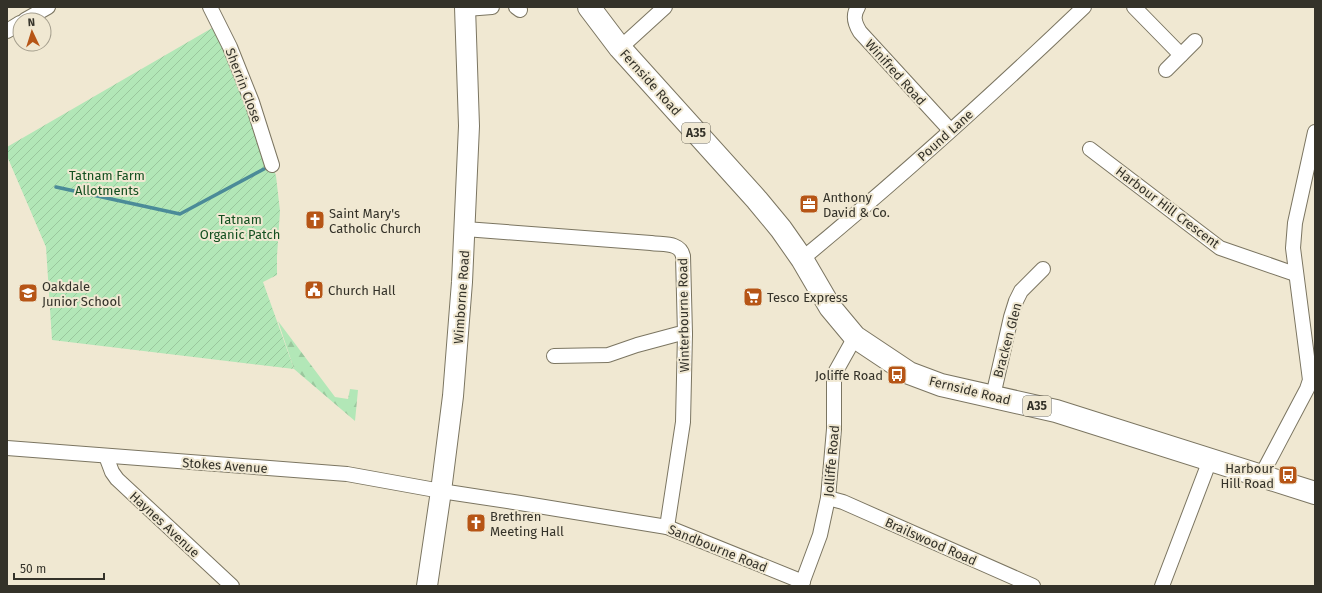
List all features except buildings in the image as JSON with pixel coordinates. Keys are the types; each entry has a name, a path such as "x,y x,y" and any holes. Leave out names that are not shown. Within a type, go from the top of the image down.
{"highway":[{"name":"Fernside Road","path":"589,7 620,48 757,200 781,229 802,259 830,307 855,337 909,373 941,385 1056,411 1315,493"}],"main road":[{"name":"Wimborne Road","path":"427,586 453,396 465,229 468,126 465,8"}],"street":[{"name":"Sherrin Close","path":"210,7 230,46 252,102 272,165"},
{"path":"465,8 492,7"},
{"path":"620,48 665,7"},
{"name":"Winifred Road","path":"858,7 856,10 855,21 860,32 950,130"},
{"name":"Pound Lane","path":"802,259 847,222 950,130 1084,7"},
{"path":"1134,7 1181,55"},
{"path":"1166,70 1195,41"},
{"path":"1261,476 1308,390 1310,380 1295,274 1293,248 1295,223 1315,132"},
{"name":"Harbour Hill Crescent","path":"1090,149 1220,248 1295,274"},
{"name":"Winterbourne Road","path":"465,229 677,246 682,250 685,334 683,422 668,527"},
{"name":"Bracken Glen","path":"992,396 1016,301 1021,291 1043,269"},
{"path":"554,356 608,355 637,345 678,334 685,334"},
{"name":"Jolliffe Road","path":"802,584 820,535 828,498 834,428 834,381 836,371 855,337"},
{"name":"Stokes Avenue","path":"7,448 347,474 441,491"},
{"name":"Haynes Avenue","path":"106,456 112,472 117,479 232,586"},
{"path":"1162,586 1210,460"},
{"name":"Sandbourne Road","path":"441,491 520,502 668,527 802,584"},
{"name":"Brailswood Road","path":"828,498 844,502 1033,586"}],"green space":[{"name":"Tatnam Farm Allotments","path":"219,24 252,102 276,176 280,211 277,275 263,282 294,369 52,340 46,247 7,156 7,147"},
{"path":"278,321 335,397 348,399 350,389 358,390 355,421 294,369"}],"waterway":[{"path":"56,187 180,214 264,169"}],"place":[{"name":"Anthony David & Co.","path":"809,204"},
{"name":"Saint Mary's Catholic Church","path":"315,220"},
{"name":"Church Hall","path":"314,290"},
{"name":"Oakdale Junior School","path":"28,293"},
{"name":"Tesco Express","path":"753,297"},
{"name":"Joliffe Road","path":"897,375"},
{"name":"Harbour Hill Road","path":"1288,475"},
{"name":"Brethren Meeting Hall","path":"476,523"}],"park label":[{"name":"Tatnam Organic Patch","path":"240,226"}]}
